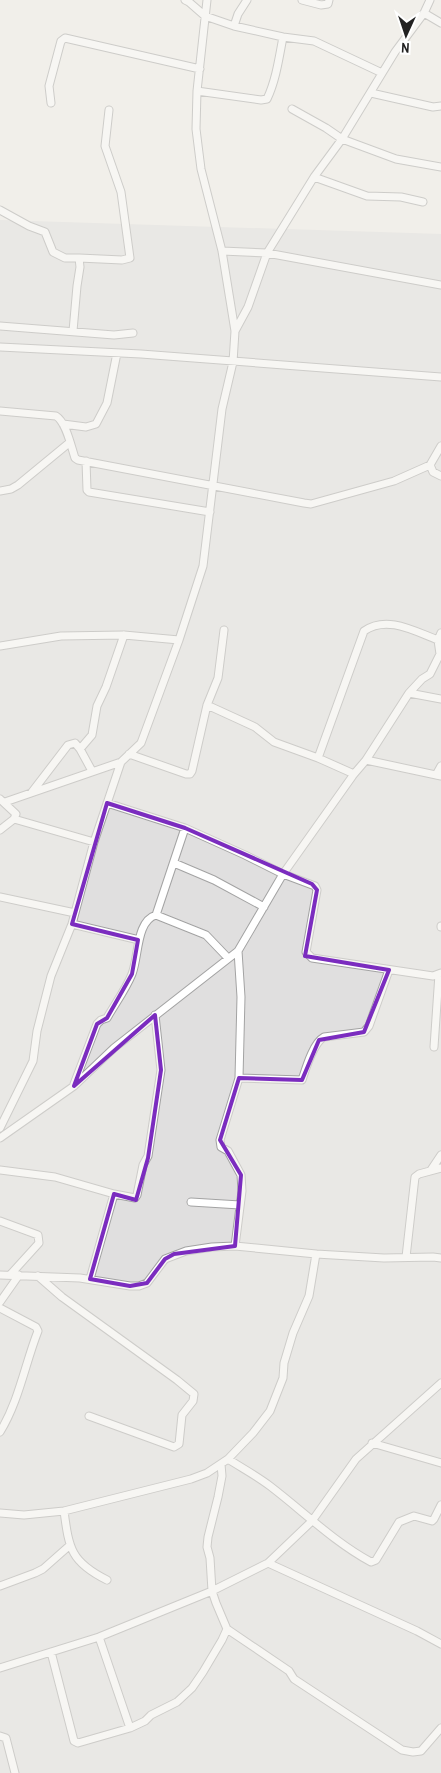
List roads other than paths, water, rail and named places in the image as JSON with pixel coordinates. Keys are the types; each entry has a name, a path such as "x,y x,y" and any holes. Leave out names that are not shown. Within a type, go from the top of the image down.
{"street":[{"path":"184,0 205,16 234,26 283,37 314,41 382,74"},
{"path":"2,801 32,793 121,762 141,743 179,640 203,566 222,409 233,362 234,331 222,251 201,169 196,129 197,91 207,0"},
{"path":"234,26 238,14 247,0"},
{"path":"302,0 321,5 328,4 329,0"},
{"path":"234,331 248,306 267,253 314,177 342,139 371,94 395,52 424,13 430,0"},
{"path":"424,13 441,23"},
{"path":"197,91 266,100 278,64 283,37"},
{"path":"51,103 49,86 61,41 65,38 200,69"},
{"path":"371,94 441,106"},
{"path":"292,109 342,139 396,159 441,167"},
{"path":"0,210 29,226 45,232 53,252 66,258 114,260 130,258 121,192 105,146 109,110"},
{"path":"314,177 367,196 401,197 422,202"},
{"path":"222,251 267,253 441,285"},
{"path":"73,331 80,267 79,258"},
{"path":"0,326 114,335 133,333"},
{"path":"0,347 117,353 441,377"},
{"path":"64,424 86,427 96,424 107,403 117,353"},
{"path":"0,411 56,416 60,418 64,424 75,458 310,504 394,482 430,465 441,446"},
{"path":"0,490 10,489 18,485 69,443"},
{"path":"86,461 87,490 89,492 210,512"},
{"path":"430,465 433,472 441,476"},
{"path":"0,1138 74,1086 114,1048 238,951 284,874 354,774 366,760 409,693 422,679 430,674 440,654 439,636 392,624 375,625 364,631 318,758"},
{"path":"129,754 190,774 207,705 218,678 224,630"},
{"path":"0,646 61,636 124,635 179,640"},
{"path":"80,749 92,735 97,706 106,688 124,635"},
{"path":"409,693 441,700"},
{"path":"207,705 255,727 274,742 354,774"},
{"path":"32,793 68,745 75,743 92,772"},
{"path":"366,760 438,775 441,766"},
{"path":"0,1128 32,1061 37,1031 52,976 72,924 94,842 121,762"},
{"path":"0,830 14,819 16,814 2,801"},
{"path":"107,803 185,828 245,854 284,874 315,886 317,890 306,949 308,956 389,970 433,976 440,974 434,1047"},
{"path":"14,819 94,842"},
{"path":"74,1086 98,1024 101,1020 107,1018 132,974 136,962 138,939 147,920 156,915 185,828"},
{"path":"174,863 214,880 264,907"},
{"path":"0,897 75,913"},
{"path":"156,915 206,935 228,958"},
{"path":"72,924 138,939"},
{"path":"235,1246 241,1176 228,1151 222,1147 220,1140 239,1078 241,996 238,951"},
{"path":"239,1078 302,1080 308,1060 319,1040 324,1036 364,1032 369,1026 389,970"},
{"path":"0,1170 65,1179 114,1194 135,1198 143,1165 148,1159 161,1070 155,1015"},
{"path":"431,1171 441,1155"},
{"path":"406,1258 415,1177 419,1174 441,1168"},
{"path":"90,1279 114,1194"},
{"path":"192,1202 240,1205"},
{"path":"0,1221 38,1235 39,1239 38,1243 10,1275"},
{"path":"0,1276 19,1275 90,1279 139,1286 147,1283 165,1259 174,1254 212,1247 235,1246 316,1254 406,1258 433,1256 441,1258"},
{"path":"0,1513 24,1515 64,1511 191,1479 207,1473 228,1459 263,1421 276,1397 283,1378 284,1363 293,1333 309,1296 316,1254"},
{"path":"0,1302 19,1275"},
{"path":"38,1276 194,1394 193,1401 182,1415 178,1444 174,1447 89,1416"},
{"path":"0,1308 36,1327 38,1331 11,1410 0,1432"},
{"path":"0,1668 98,1637 212,1591 268,1563 312,1521 356,1459 372,1443 438,1389 441,1383"},
{"path":"372,1443 441,1463"},
{"path":"228,1459 271,1487 312,1521 360,1556 374,1562 399,1522 414,1516 432,1521 441,1506"},
{"path":"221,1464 222,1476 207,1547 210,1558 212,1591 227,1630 289,1671 294,1679 402,1750 421,1751 441,1728"},
{"path":"64,1511 70,1546 78,1560 94,1574 107,1580"},
{"path":"0,1586 43,1569 70,1546"},
{"path":"268,1563 417,1631 441,1644"},
{"path":"50,1652 75,1742 130,1728 167,1708 187,1693 204,1672 227,1630"},
{"path":"98,1637 130,1728"},
{"path":"0,1736 6,1738 15,1773"}]}
